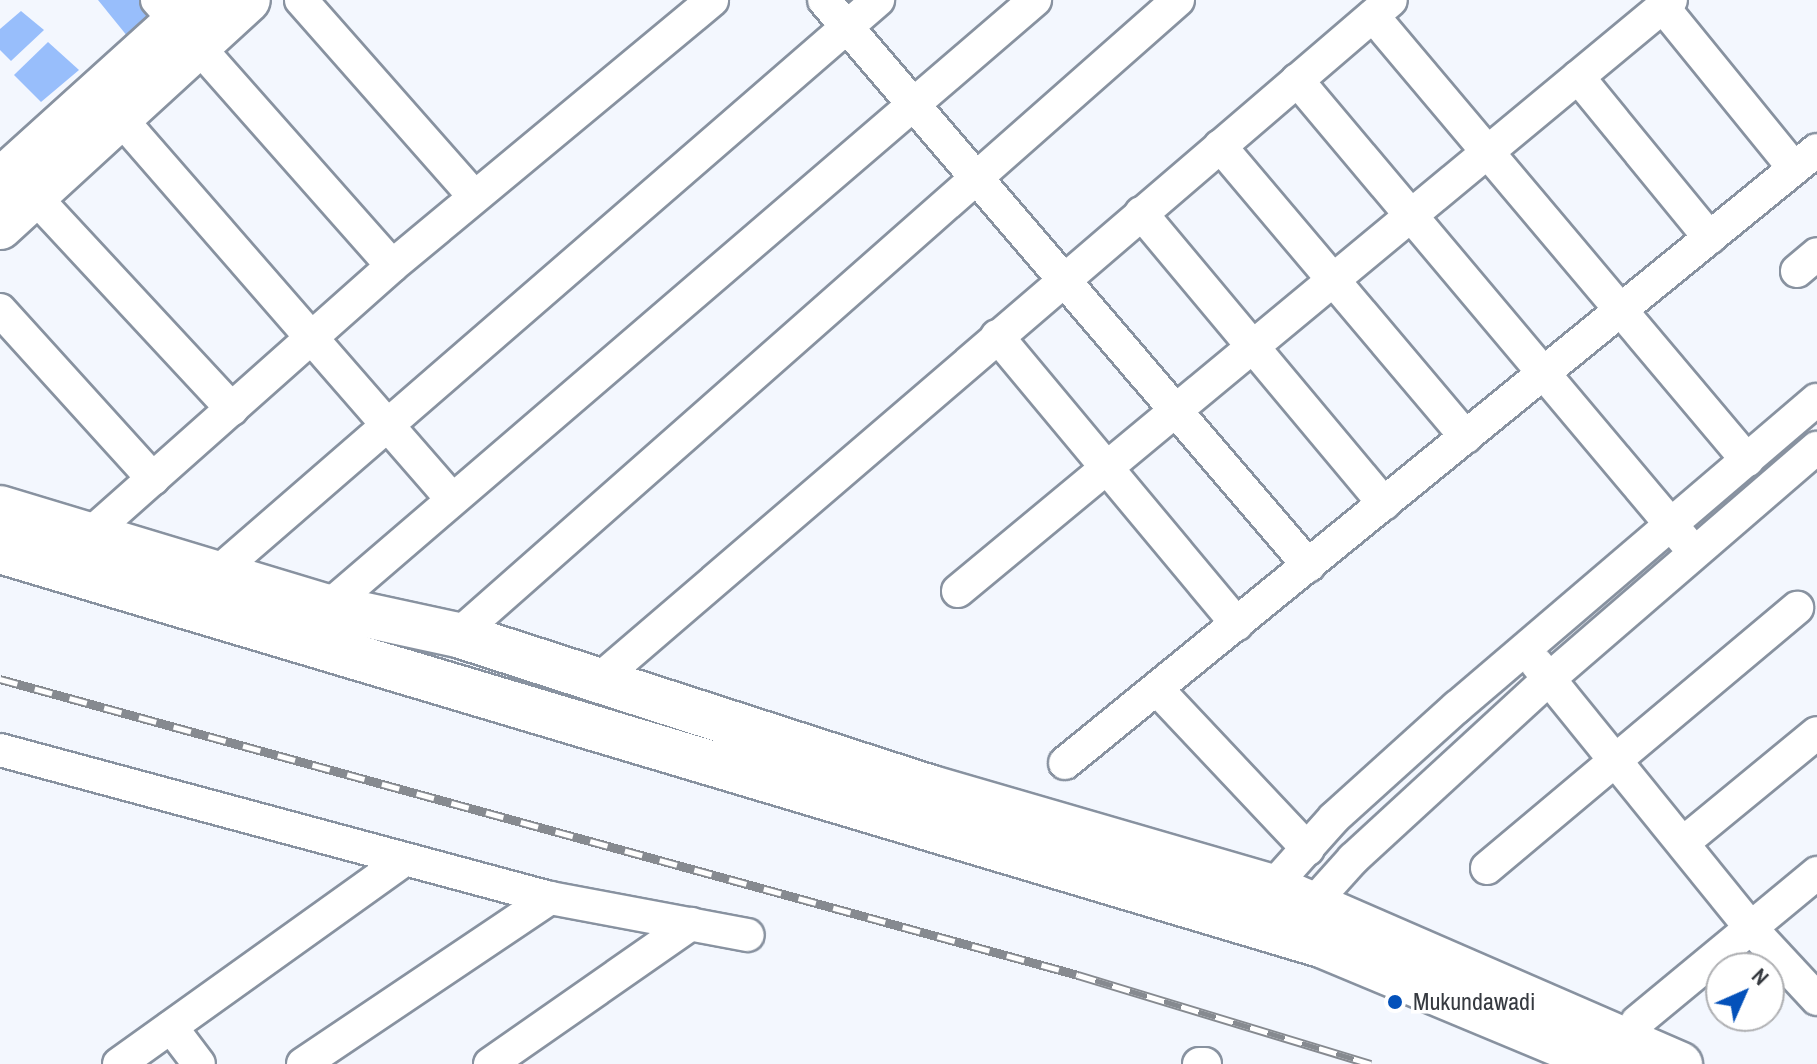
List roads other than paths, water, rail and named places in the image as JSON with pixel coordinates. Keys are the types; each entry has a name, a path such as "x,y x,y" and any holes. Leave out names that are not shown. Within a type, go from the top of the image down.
{"street":[{"path":"0,227 17,189 108,105 183,16 248,0"},
{"path":"301,0 474,196"},
{"path":"88,536 392,266 712,0"},
{"path":"824,0 1309,566"},
{"path":"217,573 878,0"},
{"path":"328,607 451,498 1035,0"},
{"path":"458,635 1178,0"},
{"path":"958,591 1667,3 1806,159 1065,763"},
{"path":"600,679 1382,8 1490,150 1747,460"},
{"path":"183,16 392,266"},
{"path":"1578,77 1710,238"},
{"path":"1297,80 1413,213 1695,553"},
{"path":"108,105 451,498"},
{"path":"1220,146 1466,437"},
{"path":"17,189 232,409"},
{"path":"1141,213 1384,504"},
{"path":"0,310 153,479"},
{"path":"997,336 1237,624"},
{"path":"1242,921 1334,818 1525,649 1817,400"},
{"path":"1300,918 1549,679 1817,448"},
{"path":"0,508 328,607 458,635 932,788 1272,887 1300,918 1607,1064"},
{"path":"0,551 1242,921 1300,918 1680,1064"},
{"path":"1487,868 1614,758 1797,608"},
{"path":"1525,649 1751,928 1817,999"},
{"path":"1157,689 1308,849"},
{"path":"1683,843 1817,733"},
{"path":"0,750 550,898 748,935"},
{"path":"119,1064 404,860"},
{"path":"1637,1022 1817,873"},
{"path":"303,1064 550,898"},
{"path":"490,1064 691,924"},
{"path":"171,1027 199,1064"},
{"path":"1199,1064 1205,1064"}],"railway":[{"path":"0,679 1078,975 1371,1064"}],"place":[{"name":"Mukundawadi","path":"1395,1002"}]}
